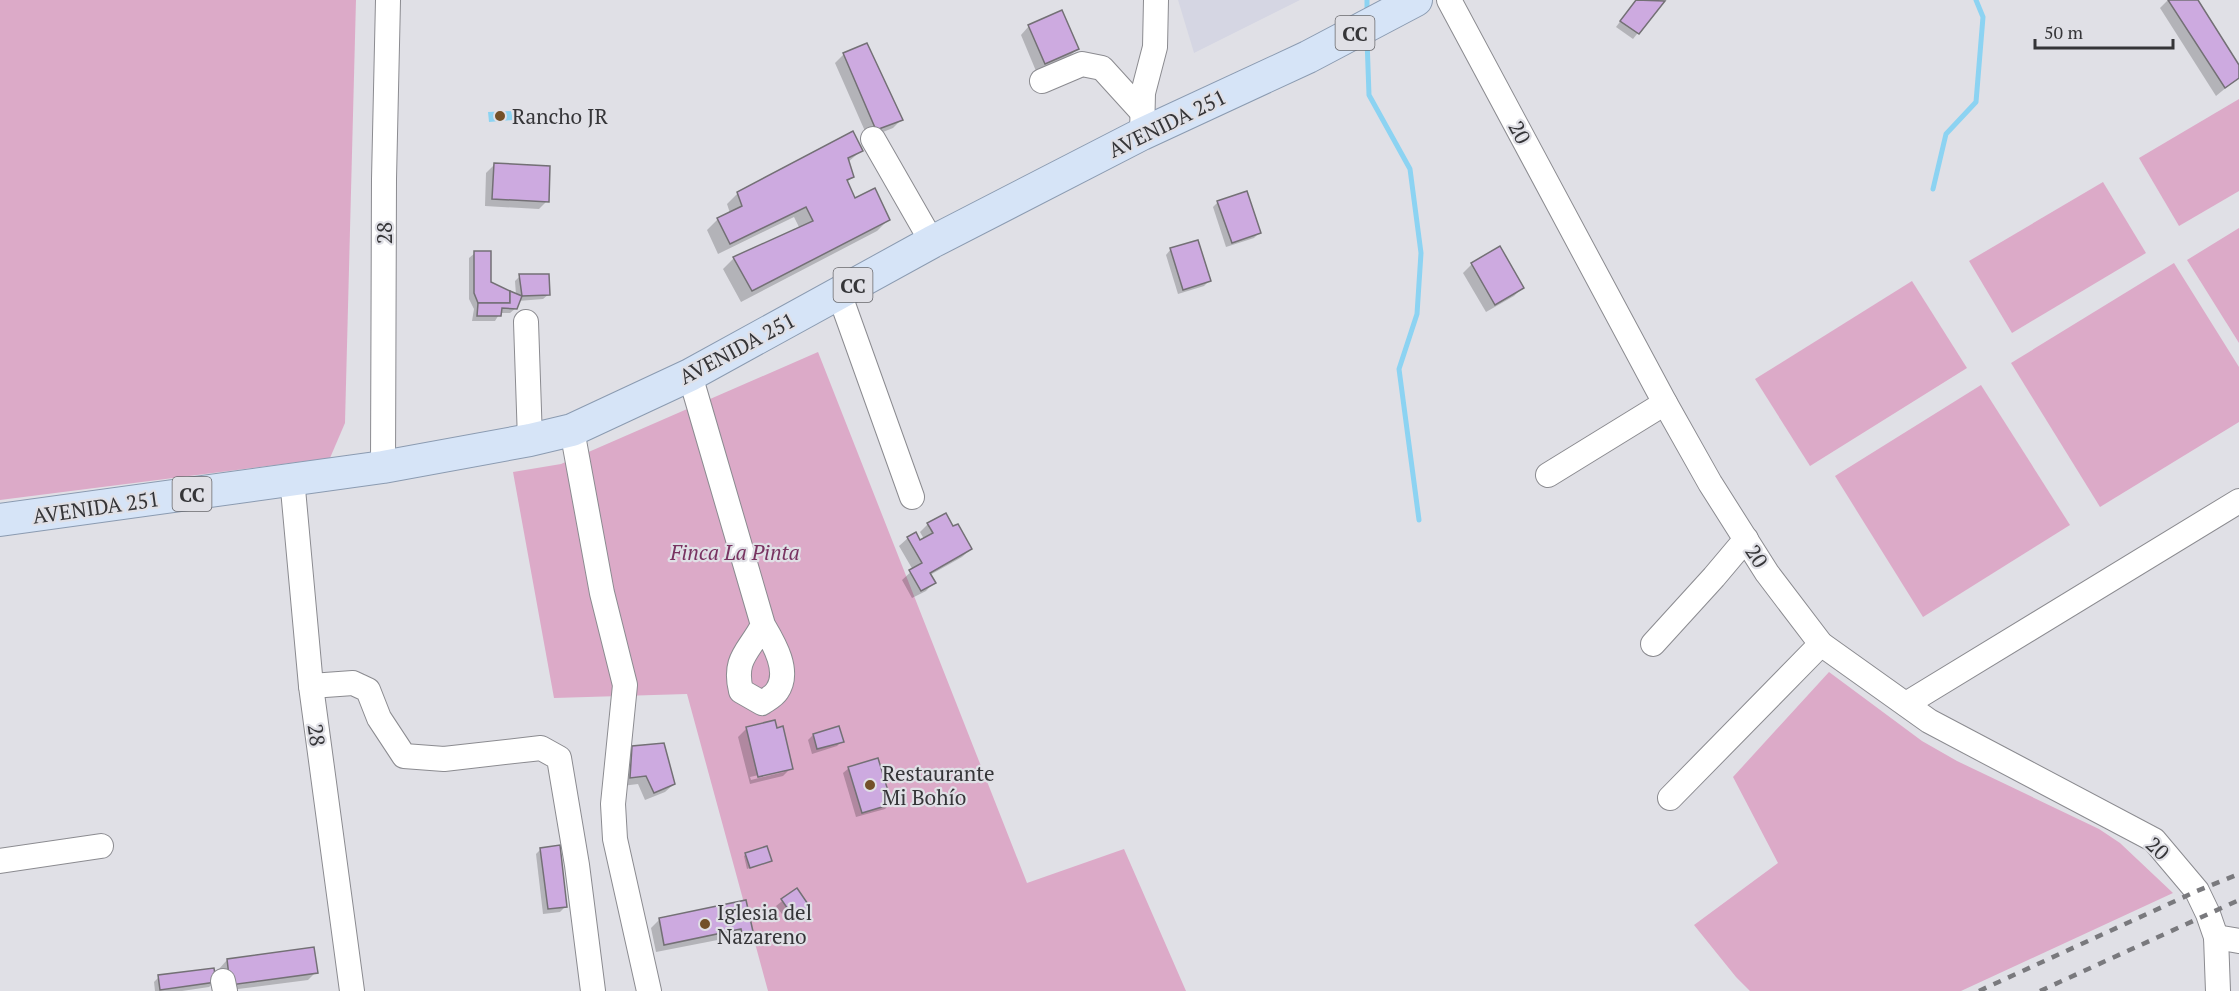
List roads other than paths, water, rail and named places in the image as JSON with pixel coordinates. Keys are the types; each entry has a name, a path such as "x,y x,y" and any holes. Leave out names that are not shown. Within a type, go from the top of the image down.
{"main road":[{"name":"AVENIDA 251","path":"0,520 383,467 572,430 690,375 1142,123 1308,57 1409,4"}],"street":[{"name":"28","path":"383,467 384,190 388,0"},
{"path":"1142,123 1143,93 1155,47 1156,0"},
{"name":"20","path":"1449,0 1665,404 1710,483 1767,573 1821,644 1929,721 2154,840 2197,891 2208,914 2228,939 2218,991"},
{"path":"1042,81 1082,64 1102,68 1142,123"},
{"path":"873,139 932,242"},
{"path":"839,293 912,497"},
{"path":"526,322 530,440"},
{"path":"690,375 763,625"},
{"path":"1548,475 1665,404"},
{"path":"572,430 602,593 625,685 613,804 615,839 649,991"},
{"name":"28","path":"292,478 311,686 352,991"},
{"path":"1905,704 2239,501"},
{"path":"1653,644 1746,539"},
{"path":"1670,798 1821,644"},
{"path":"311,686 352,683 368,690 379,718 404,756 444,759 541,748 559,758 577,865 593,991"},
{"path":"0,861 101,846"}],"water":[{"name":"Rancho JR","path":"511,111 513,120 489,122 488,112"}],"waterway":[{"path":"1367,0 1367,14"},
{"path":"1933,189 1946,134 1976,102 1983,17 1976,0"},
{"path":"1367,39 1369,95 1410,169 1421,253 1417,314 1399,369 1419,520"}],"railway":[{"path":"1979,991 2239,874"},
{"path":"2040,991 2239,900"}],"place":[{"name":"Rancho JR","path":"500,116"},
{"name":"Restaurante Mi Bohío","path":"870,785"},
{"name":"Iglesia del Nazareno","path":"705,924"}],"park label":[{"name":"Finca La Pinta","path":"735,552"}]}
